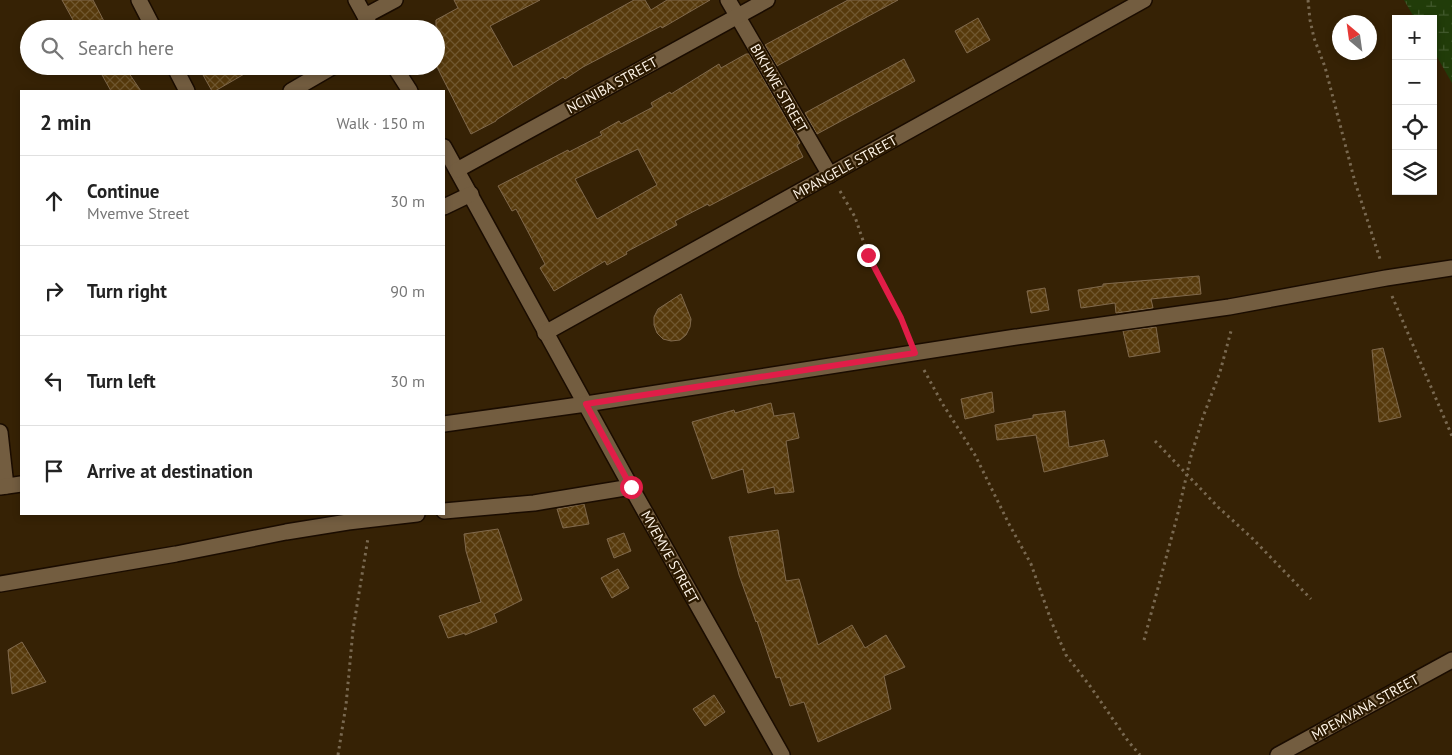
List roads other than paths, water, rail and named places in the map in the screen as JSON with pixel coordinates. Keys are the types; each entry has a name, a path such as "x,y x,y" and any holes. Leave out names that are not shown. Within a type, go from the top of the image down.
{"street":[{"path":"139,0 149,20"},
{"path":"356,0 368,20"},
{"path":"371,20 395,0"},
{"name":"BIKHWE STREET","path":"728,0 830,175"},
{"name":"NCINIBA STREET","path":"458,170 767,0"},
{"name":"MPANGELE STREET","path":"546,333 1144,0"},
{"path":"179,75 186,90"},
{"path":"293,90 319,75"},
{"path":"400,75 409,90"},
{"name":"MVEMVE STREET","path":"445,149 631,487 782,755"},
{"path":"445,207 471,194"},
{"path":"445,424 1229,307 1386,278 1452,268"},
{"path":"0,432 3,487 20,484"},
{"path":"445,511 534,503 631,487"},
{"path":"0,584 176,554 286,532 408,515"},
{"name":"MPEMVANA STREET","path":"1278,755 1452,660"}]}
